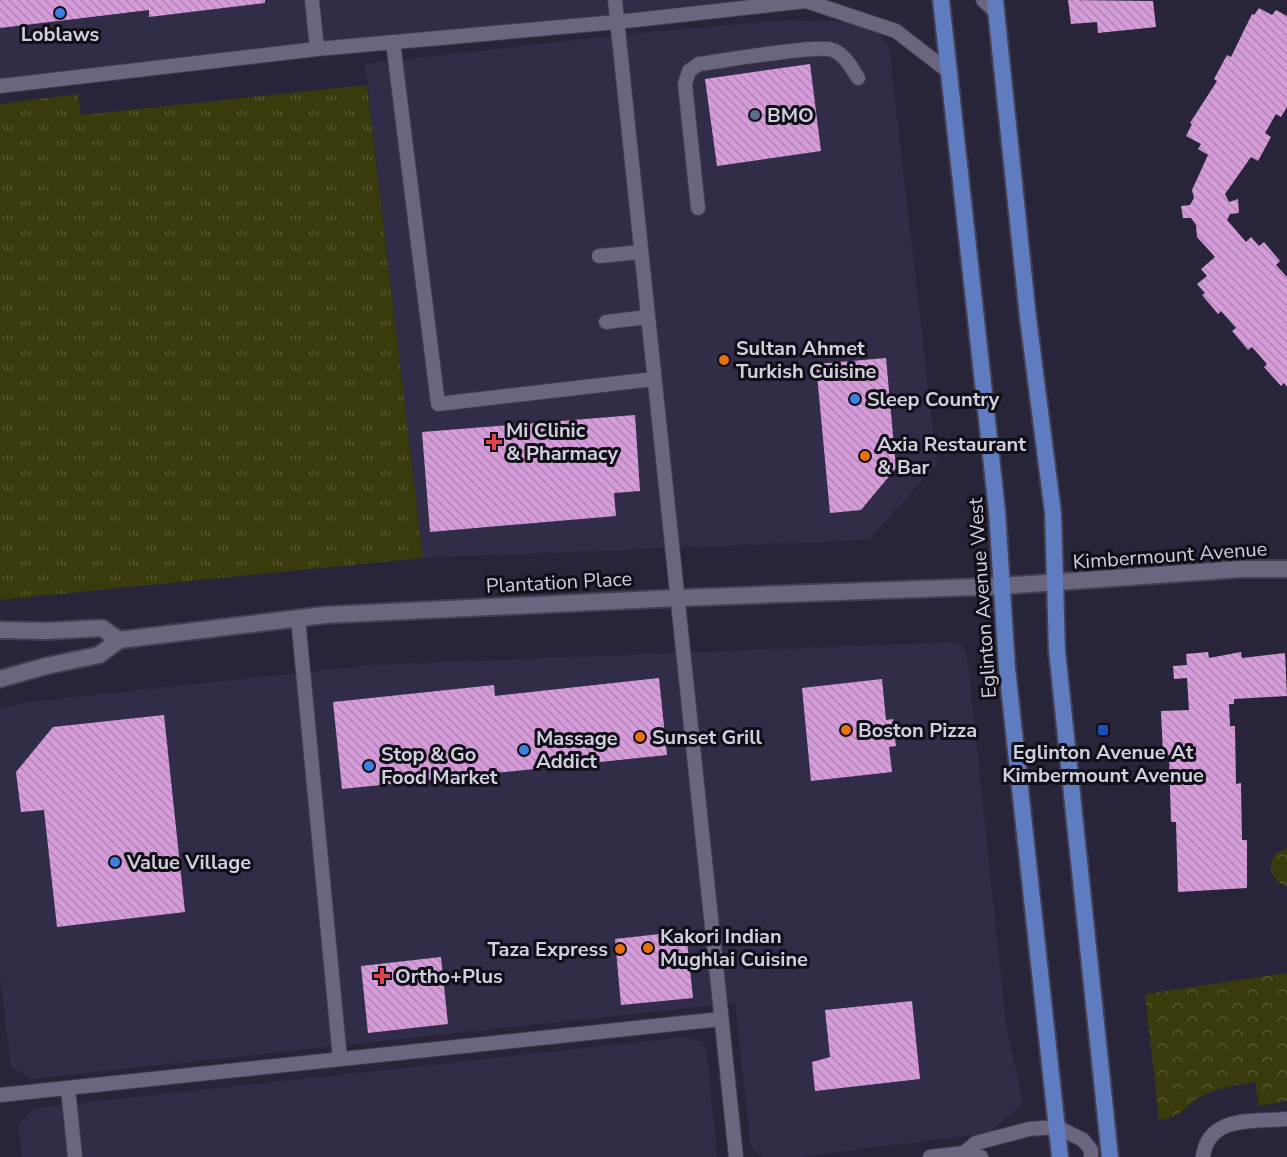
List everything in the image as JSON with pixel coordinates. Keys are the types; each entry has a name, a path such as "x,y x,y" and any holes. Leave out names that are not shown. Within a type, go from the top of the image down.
{"main road":[{"name":"Eglinton Avenue West","path":"941,0 997,511 1007,668 1060,1157"},
{"path":"995,6 1028,318 1053,513 1057,651 1110,1157"}],"street":[{"name":"Kimbermount Avenue","path":"1002,586 1241,569 1287,569"},
{"name":"Plantation Place","path":"0,680 46,666 99,655 119,640 298,618 677,598 1002,586"},
{"path":"0,630 47,631 102,628 119,640"}],"lane":[{"path":"312,0 317,49"},
{"path":"615,0 736,1157"},
{"path":"983,0 995,6"},
{"path":"0,86 317,49 617,22 812,1 896,31 949,72"},
{"path":"393,42 438,404 654,379"},
{"path":"698,208 685,84 689,71 699,64 811,50 833,50 850,63 858,78"},
{"path":"598,256 641,252"},
{"path":"606,322 648,317"},
{"path":"298,618 340,1059"},
{"path":"0,1095 721,1019"},
{"path":"68,1088 75,1157"},
{"path":"1203,1157 1204,1143 1223,1124 1287,1119"},
{"path":"964,1153 976,1143 1029,1129 1057,1127 1083,1140 1090,1150 1091,1157"},
{"path":"930,1157 964,1153 981,1157"}],"shaded area":[{"path":"0,0 742,0 0,82"},
{"path":"787,20 847,22 877,29 889,47 937,464 869,540 423,558 365,64 636,33"},
{"path":"951,642 961,644 967,654 1006,1023 1023,1103 989,1133 801,1157 763,1157 751,1148 735,1003 31,1079 11,1067 0,978 0,708 29,702 372,665"},
{"path":"687,1037 701,1042 707,1051 717,1157 22,1157 18,1124 35,1108"}],"green space":[{"path":"367,85 423,558 0,600 0,104 78,94 81,115"},
{"path":"1287,848 1287,886 1285,886 1276,880 1271,864 1275,854"},
{"path":"1287,973 1287,1101 1259,1106 1255,1082 1210,1092 1197,1099 1179,1114 1159,1120 1145,994"}],"building":[{"name":"Loblaws","path":"0,0 265,0 265,3 149,17 149,10 0,28"},
{"path":"1068,0 1153,1 1156,27 1098,33 1097,22 1071,24"},
{"path":"1259,8 1272,15 1276,10 1287,16 1287,107 1281,117 1276,114 1265,133 1271,137 1258,161 1251,157 1225,194 1229,202 1238,199 1239,213 1230,214 1227,220 1246,242 1251,237 1259,246 1264,242 1280,261 1276,265 1287,277 1287,387 1284,383 1281,386 1264,367 1267,364 1252,347 1248,350 1232,331 1236,328 1221,311 1218,314 1202,295 1205,293 1197,284 1207,276 1201,269 1215,257 1197,237 1196,225 1191,218 1183,218 1181,206 1190,205 1194,198 1192,190 1208,155 1198,149 1201,144 1186,136 1192,124 1190,123 1217,81 1214,79 1227,55 1231,57 1252,14 1254,15"},
{"path":"810,64 821,151 717,166 705,79"},
{"path":"886,358 896,468 861,510 830,513 816,364"},
{"path":"635,415 640,491 614,493 616,516 430,532 422,432"},
{"path":"1208,652 1209,658 1241,652 1242,658 1285,653 1287,696 1234,699 1234,704 1229,704 1230,726 1235,726 1236,784 1241,783 1242,840 1247,840 1247,888 1178,892 1176,822 1171,822 1169,755 1163,755 1161,711 1189,710 1187,678 1174,679 1173,666 1187,665 1186,654"},
{"path":"659,678 667,755 342,789 333,702 494,685 495,696"},
{"path":"882,679 886,720 893,719 896,746 889,747 892,772 811,781 802,688"},
{"name":"Value Village","path":"164,715 185,912 57,927 44,810 21,812 16,772 53,727"},
{"path":"686,931 693,998 621,1005 615,939"},
{"path":"441,957 448,1024 368,1033 361,966"},
{"path":"912,1001 920,1079 815,1091 812,1062 830,1057 825,1010"}],"place":[{"name":"Loblaws","path":"60,13"},
{"name":"BMO","path":"755,115"},
{"name":"Sultan Ahmet Turkish Cuisine","path":"724,360"},
{"name":"Sleep Country","path":"855,399"},
{"name":"Mi Clinic & Pharmacy","path":"494,442"},
{"name":"Axia Restaurant & Bar","path":"865,456"},
{"name":"Boston Pizza","path":"846,730"},
{"name":"Eglinton Avenue At Kimbermount Avenue","path":"1103,730"},
{"name":"Sunset Grill","path":"640,737"},
{"name":"Massage Addict","path":"524,750"},
{"name":"Stop & Go Food Market","path":"369,766"},
{"name":"Value Village","path":"115,862"},
{"name":"Kakori Indian Mughlai Cuisine","path":"648,948"},
{"name":"Taza Express","path":"620,949"},
{"name":"Ortho+Plus","path":"382,976"}]}
